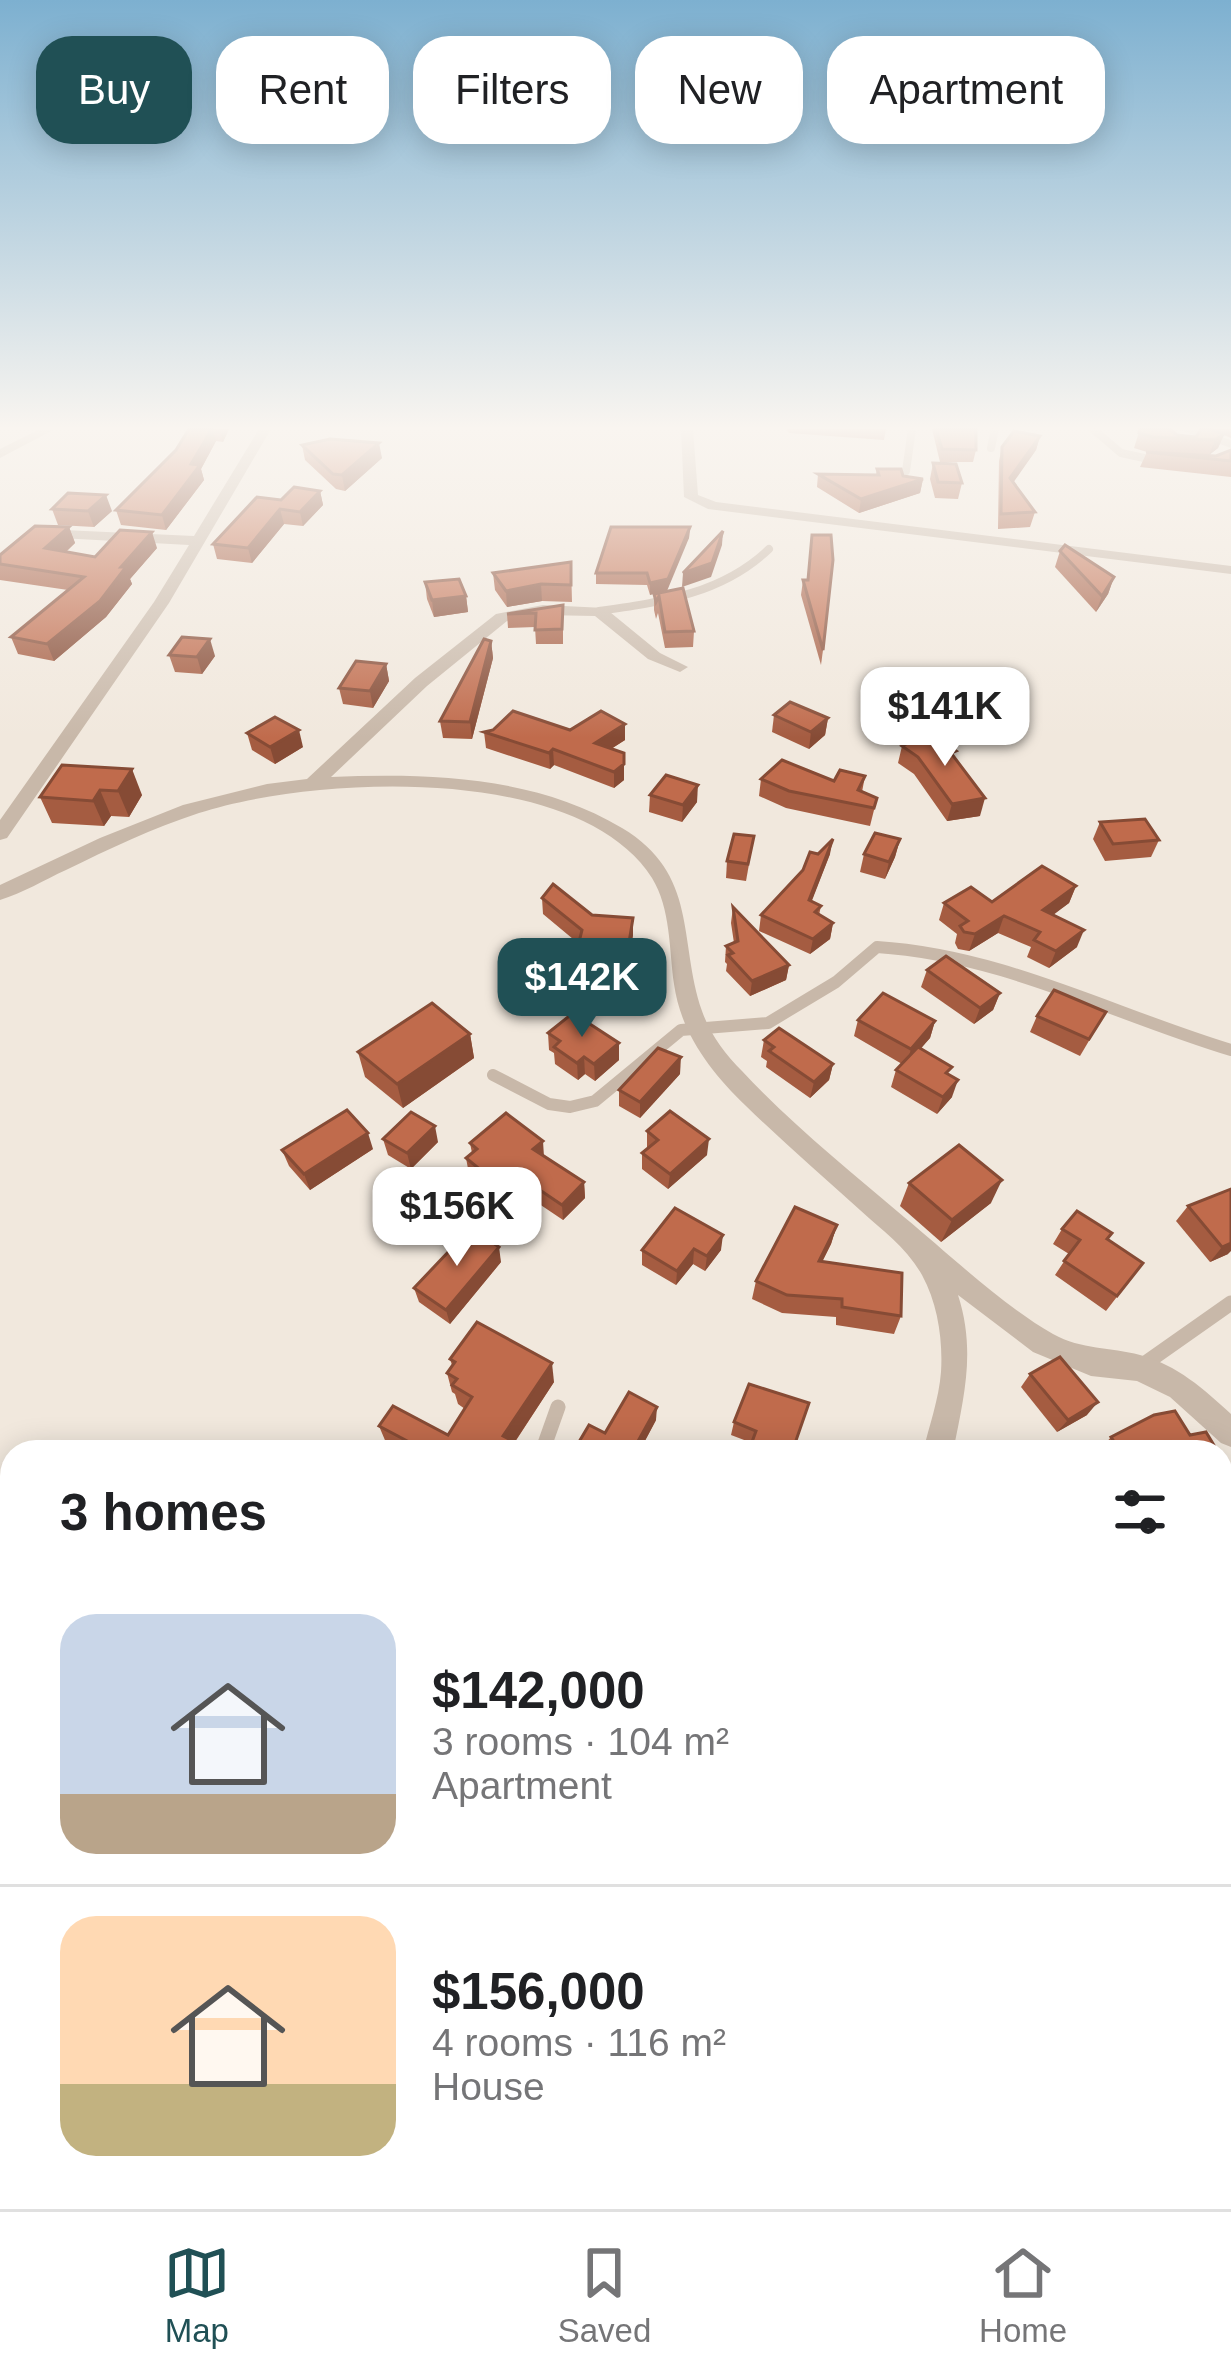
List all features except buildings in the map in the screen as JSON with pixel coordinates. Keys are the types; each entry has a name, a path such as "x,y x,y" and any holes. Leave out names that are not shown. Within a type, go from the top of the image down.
{"street":[{"path":"0,834 161,603 204,532"},
{"path":"924,532 1231,570"},
{"path":"41,533 199,541"},
{"path":"313,784 488,624 543,610 599,611 654,656 680,667"},
{"path":"0,893 100,846 214,801 313,784 408,779 467,783 544,802 621,832 661,874 697,1027 714,1056 753,1097 922,1252 1043,1343 1091,1363 1139,1368 1180,1388 1231,1433"},
{"path":"922,1252 949,1304 955,1372 941,1440"}],"lane":[{"path":"599,611 729,583 752,569 769,549"},
{"path":"493,1075 549,1104 570,1107 596,1101 669,1039 697,1027 767,1023 836,982 877,947 916,947 1009,968 1171,1033 1231,1050"},
{"path":"1139,1368 1231,1303"},
{"path":"546,1440 558,1407"}]}
